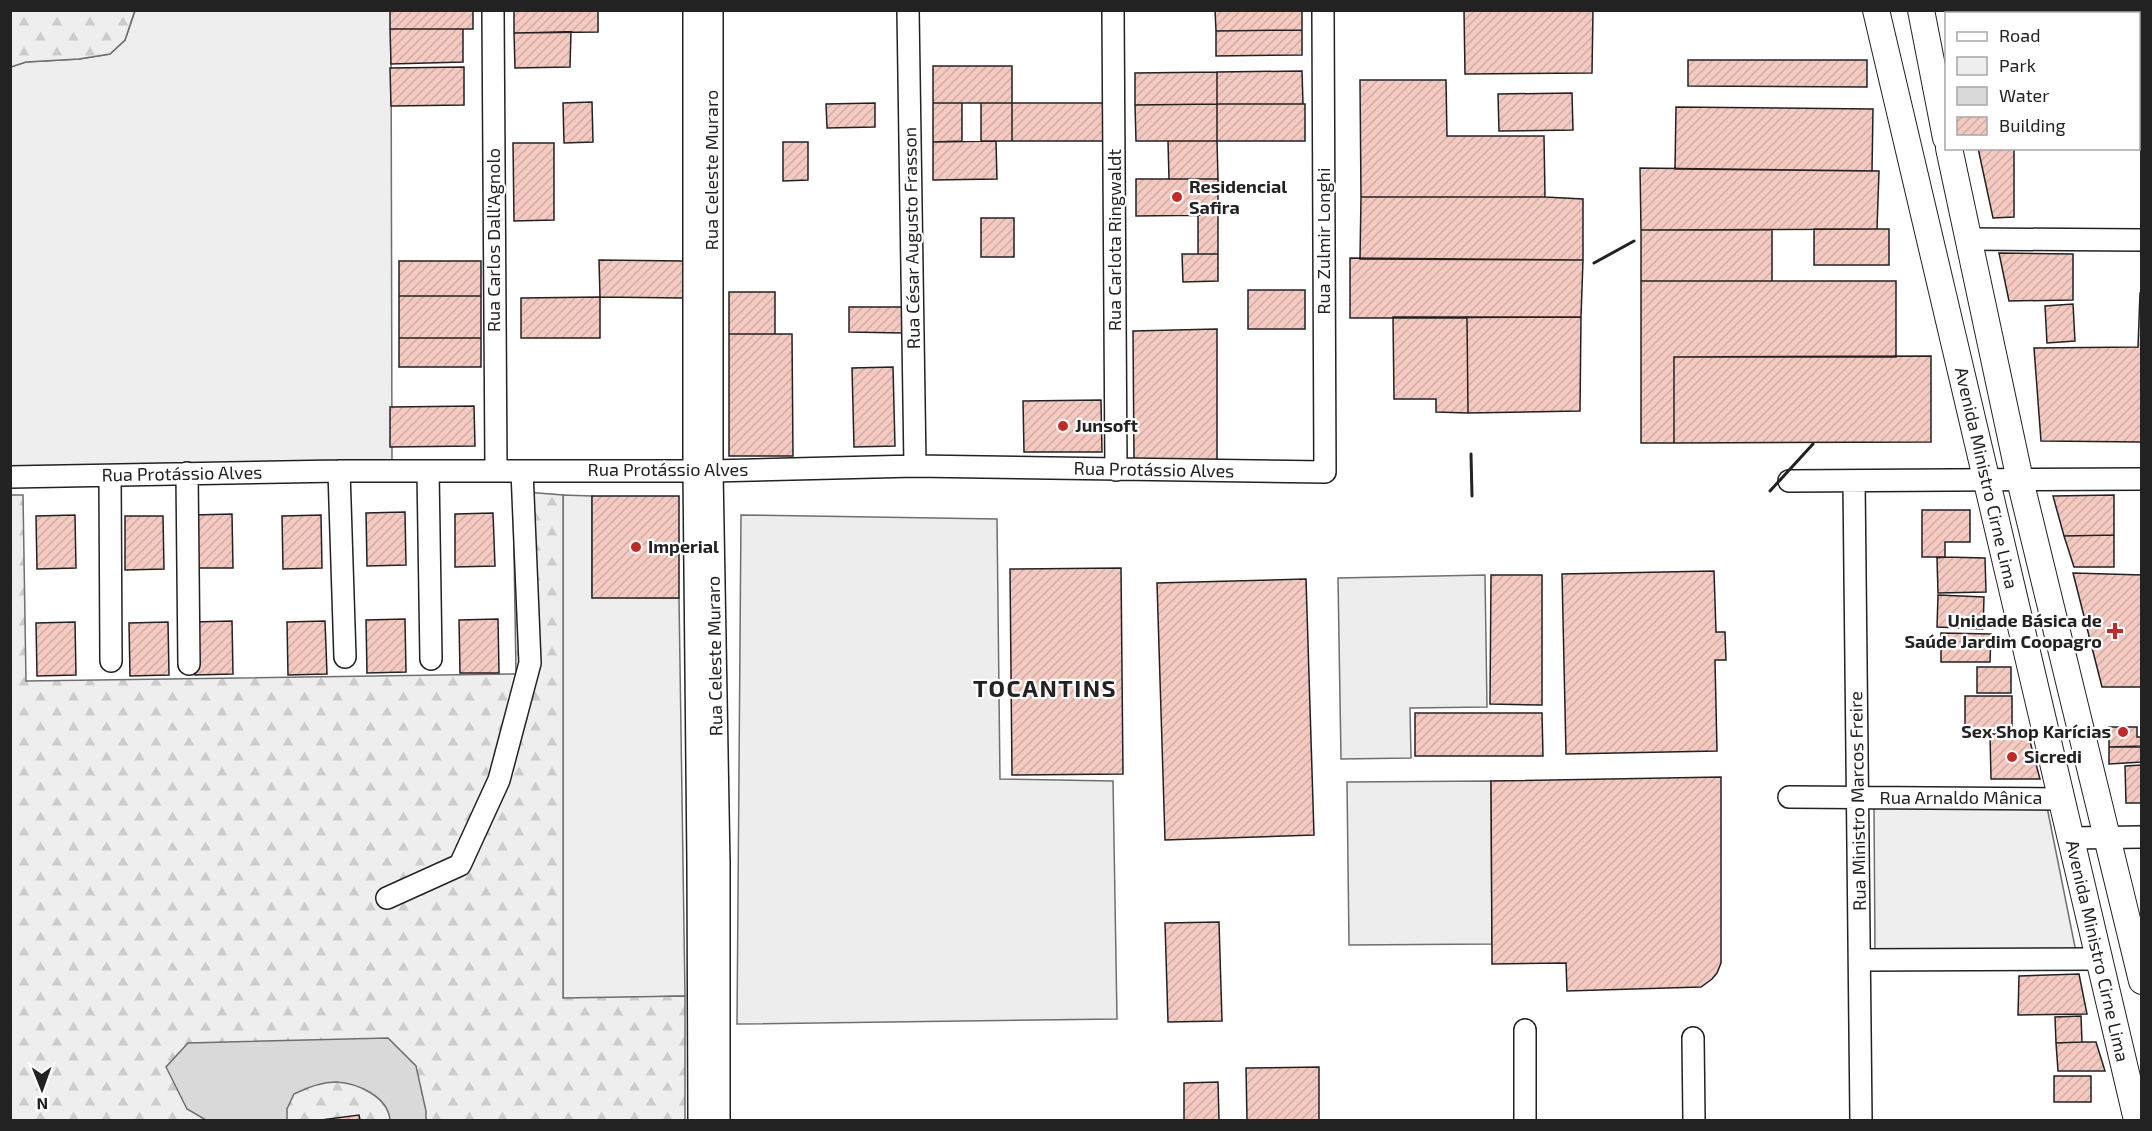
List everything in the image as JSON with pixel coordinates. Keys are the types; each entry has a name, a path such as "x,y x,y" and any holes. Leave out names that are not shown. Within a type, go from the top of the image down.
{"main road":[{"name":"Avenida Ministro Cirne Lima","path":"1876,10 2061,799 2101,959 2137,1120"},
{"path":"1920,10 1945,129"},
{"name":"Avenida Ministro Cirne Lima","path":"1949,150 2020,480 2142,981"}],"street":[{"name":"Rua Carlos Dall'Agnolo","path":"493,10 496,469"},
{"name":"Rua Celeste Muraro","path":"694,10 703,180 703,471 698,876 699,1120"},
{"name":"Rua Celeste Muraro","path":"703,180 712,10"},
{"name":"Rua César Augusto Frasson","path":"908,10 915,466"},
{"name":"Rua Carlota Ringwaldt","path":"1113,10 1116,470"},
{"name":"Rua Zulmir Longhi","path":"1323,10 1325,472"},
{"path":"1967,239 2142,240"},
{"name":"Rua Protássio Alves","path":"10,477 496,469 703,471 915,466 1325,472"},
{"path":"339,471 345,657"},
{"path":"428,471 431,659"},
{"path":"387,898 460,865 499,780 530,663 522,471"},
{"name":"Rua Celeste Muraro","path":"703,471 719,865 719,1120"},
{"path":"187,474 189,664"},
{"path":"110,476 111,661"},
{"path":"1789,482 2142,479"},
{"name":"Rua Ministro Marcos Freire","path":"1854,481 1860,1120"},
{"name":"Rua Arnaldo Mânica","path":"1788,797 2061,799"},
{"path":"2071,838 2142,837"},
{"path":"1860,960 2101,959"},
{"path":"1525,1030 1525,1120"},
{"path":"1693,1038 1694,1120"}],"green space":[{"path":"135,10 125,40 110,54 79,59 26,62 11,67 11,11"},
{"path":"135,11 391,11 392,462 11,466 10,67 26,62 79,59 110,54 125,40"},
{"path":"513,491 563,495 563,998 685,996 685,1120 11,1120 10,495 23,495 26,681 516,674"},
{"path":"563,495 592,496 592,597 679,598 685,996 563,999"},
{"path":"2047,807 2076,952 1875,954 1874,808"}],"shaded area":[{"path":"741,515 997,519 1000,779 1113,781 1117,1019 737,1024"},
{"path":"1485,575 1487,707 1410,708 1411,758 1341,759 1338,578"},
{"path":"1491,781 1492,944 1349,945 1347,782"}],"water":[{"path":"388,1038 416,1066 426,1120 390,1120 384,1104 378,1098 362,1088 336,1082 314,1086 294,1094 287,1109 287,1120 206,1120 187,1109 166,1067 188,1043"}],"building":[{"path":"390,10 473,10 473,29 390,29"},
{"path":"514,10 598,10 598,32 514,33"},
{"path":"1215,10 1302,10 1302,30 1216,31"},
{"path":"1464,10 1593,10 1592,73 1465,74"},
{"path":"2016,10 2142,10 2142,53 2140,53 2140,12 2016,12"},
{"path":"390,29 463,29 463,62 391,64"},
{"path":"1302,30 1302,55 1216,56 1216,31"},
{"path":"571,32 570,67 515,68 514,33"},
{"path":"1688,60 1867,60 1867,87 1688,86"},
{"path":"933,66 1012,66 1012,103 933,103"},
{"path":"464,67 464,105 391,106 390,68"},
{"path":"1302,71 1303,104 1217,104 1217,72"},
{"path":"1217,72 1217,104 1135,105 1135,73"},
{"path":"1360,80 1446,80 1447,136 1544,136 1545,197 1361,197"},
{"path":"1572,93 1573,130 1499,131 1498,94"},
{"path":"592,102 593,142 564,143 563,103"},
{"path":"875,103 875,127 827,128 826,104"},
{"path":"933,103 962,103 962,141 933,142"},
{"path":"981,103 1012,103 1012,141 981,141"},
{"path":"1012,103 1103,103 1104,141 1012,141"},
{"path":"1217,104 1217,141 1136,141 1135,105"},
{"path":"1217,104 1305,104 1305,141 1217,141"},
{"path":"1676,107 1873,109 1872,171 1675,169"},
{"path":"996,141 997,179 933,180 933,142"},
{"path":"1168,141 1217,141 1218,179 1169,179"},
{"path":"783,142 808,142 808,180 783,181"},
{"path":"513,143 554,143 554,220 514,221"},
{"path":"1978,150 2014,150 2014,217 1993,218"},
{"path":"1640,168 1879,171 1877,229 1641,230"},
{"name":"Residencial Safira","path":"1136,179 1218,179 1218,215 1136,216"},
{"path":"1361,197 1583,199 1583,260 1360,259"},
{"path":"1198,215 1218,215 1218,254 1198,254"},
{"path":"981,218 1014,218 1014,257 981,257"},
{"path":"1814,229 1889,229 1889,265 1814,265"},
{"path":"1641,230 1772,230 1772,281 1641,281"},
{"path":"1999,253 2073,254 2073,300 2009,301"},
{"path":"1182,254 1218,254 1218,281 1183,282"},
{"path":"1350,258 1583,260 1581,317 1350,318"},
{"path":"599,260 683,261 683,298 600,297"},
{"path":"399,261 481,261 481,296 399,296"},
{"path":"1641,281 1896,281 1896,357 1674,357 1674,443 1641,443"},
{"path":"1248,290 1305,290 1305,329 1248,329"},
{"path":"729,292 775,292 775,334 729,334"},
{"path":"2140,293 2142,293 2142,442 2041,441 2034,348 2138,347"},
{"path":"399,296 481,296 481,338 399,338"},
{"path":"600,297 600,338 521,338 521,298"},
{"path":"2073,304 2075,341 2047,343 2045,306"},
{"path":"849,307 902,307 902,333 849,332"},
{"path":"1393,317 1467,317 1468,413 1436,412 1436,399 1394,399"},
{"path":"1467,317 1581,317 1580,411 1468,413"},
{"path":"1217,329 1217,461 1134,461 1133,331"},
{"path":"729,334 792,334 793,456 729,456"},
{"path":"399,338 481,338 481,367 399,367"},
{"path":"1931,356 1931,442 1674,443 1674,357"},
{"path":"893,367 895,446 854,447 852,368"},
{"name":"Junsoft","path":"1101,400 1102,452 1024,452 1023,401"},
{"path":"474,406 475,446 390,447 390,407"},
{"path":"2114,495 2114,535 2064,536 2053,496"},
{"name":"Imperial","path":"592,496 679,496 679,598 592,598"},
{"path":"1922,510 1970,510 1970,542 1945,542 1945,557 1922,557"},
{"path":"405,512 406,565 367,566 366,513"},
{"path":"493,513 495,566 455,567 455,514"},
{"path":"232,514 233,568 195,568 193,515"},
{"path":"75,515 76,568 37,569 36,516"},
{"path":"321,515 322,568 283,569 282,516"},
{"path":"125,516 163,516 164,569 125,570"},
{"path":"2114,535 2114,567 2074,567 2064,536"},
{"path":"1937,558 1985,558 1986,592 1938,593"},
{"path":"1121,568 1123,774 1012,775 1010,569"},
{"path":"1714,571 1716,632 1725,632 1726,660 1715,660 1717,751 1566,754 1562,574"},
{"name":"Unidade Básica de Saúde Jardim Coopagro","path":"2073,573 2142,575 2142,687 2102,687"},
{"path":"1491,575 1542,575 1542,705 1490,704"},
{"path":"1306,579 1314,835 1165,840 1157,583"},
{"path":"1938,595 1984,597 1983,629 1937,627"},
{"path":"405,619 406,672 367,673 366,620"},
{"path":"498,619 499,673 460,673 459,620"},
{"path":"232,621 233,674 195,675 193,622"},
{"path":"325,621 327,674 288,675 287,622"},
{"path":"75,622 76,675 37,676 36,623"},
{"path":"168,622 169,675 130,676 129,623"},
{"path":"1941,633 1991,634 1990,662 1941,662"},
{"path":"1977,667 2011,667 2011,693 1977,693"},
{"path":"1965,696 2012,696 2012,730 1965,730"},
{"path":"1415,713 1542,713 1543,756 1415,756"},
{"name":"Sex Shop Karícias","path":"2109,727 2137,727 2137,737 2142,737 2142,746 2109,747"},
{"name":"Sicredi","path":"1990,734 2028,734 2040,779 1991,779"},
{"path":"2109,747 2141,747 2142,762 2109,764"},
{"path":"2142,765 2142,803 2126,803 2125,766"},
{"path":"1721,777 1721,963 1712,979 1701,987 1567,991 1566,963 1492,964 1491,781"},
{"path":"1219,922 1222,1021 1168,1022 1165,923"},
{"path":"2079,974 2087,1014 2018,1015 2019,976"},
{"path":"2081,1016 2082,1042 2056,1043 2055,1017"},
{"path":"2096,1042 2105,1071 2058,1071 2056,1043"},
{"path":"1319,1067 1319,1120 1247,1120 1246,1068"},
{"path":"2054,1076 2091,1076 2091,1102 2054,1102"},
{"path":"1218,1082 1219,1120 1184,1120 1184,1083"},
{"path":"359,1115 360,1120 321,1120"}],"wall":[{"path":"1594,263 1634,241"},
{"path":"1770,491 1813,444"},
{"path":"1471,454 1472,496"}],"place":[{"name":"Residencial Safira","path":"1177,197"},
{"name":"Junsoft","path":"1063,426"},
{"name":"Imperial","path":"636,547"},
{"name":"Unidade Básica de Saúde Jardim Coopagro","path":"2115,631"},
{"name":"Sex Shop Karícias","path":"2123,732"},
{"name":"Sicredi","path":"2012,757"}],"district":[{"name":"TOCANTINS","path":"1045,689"}]}
